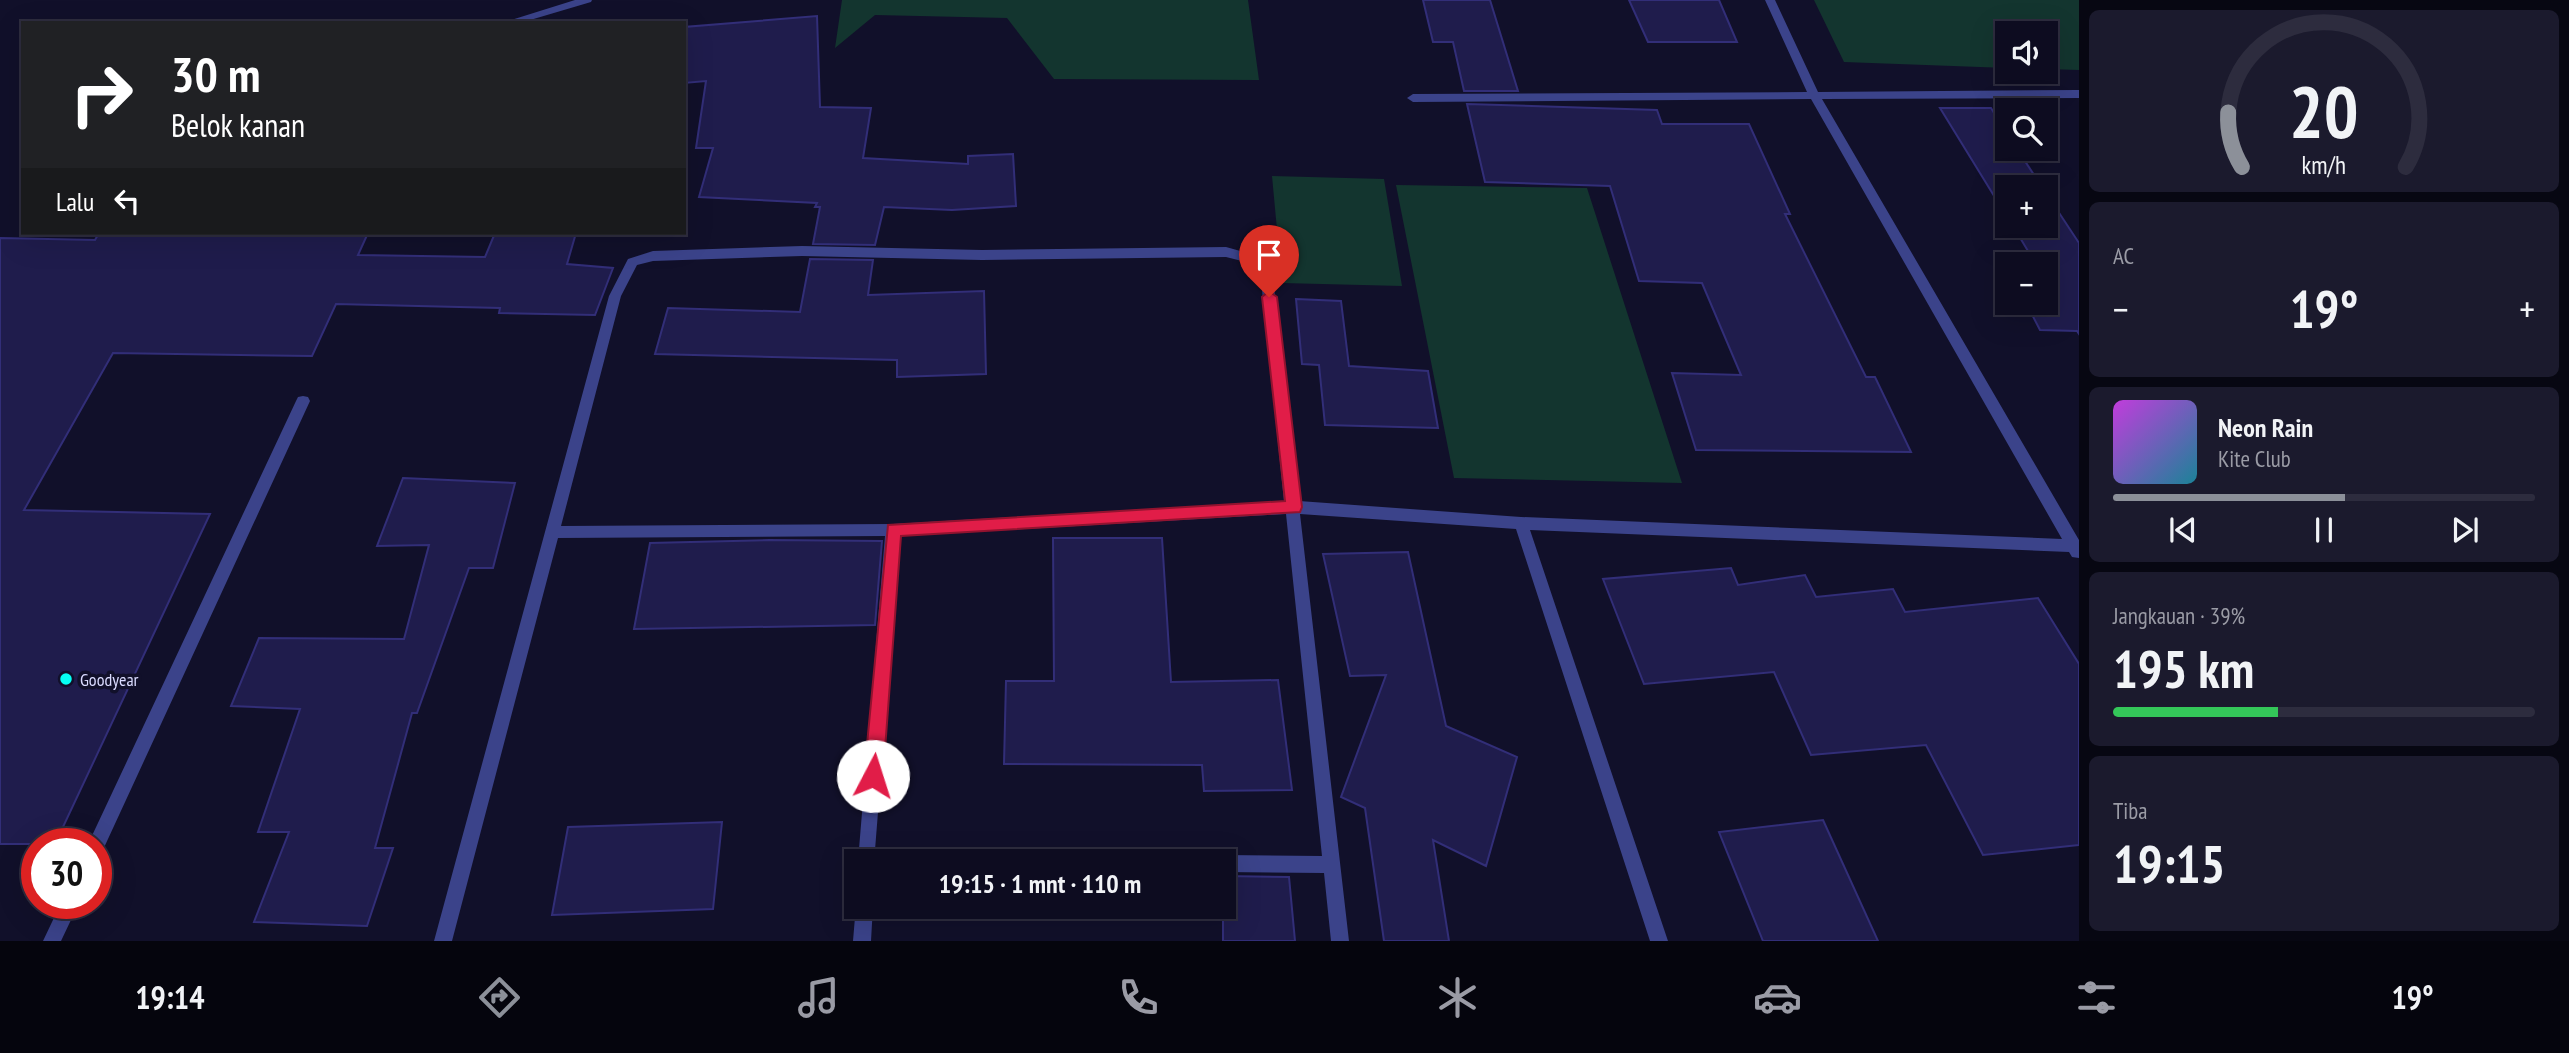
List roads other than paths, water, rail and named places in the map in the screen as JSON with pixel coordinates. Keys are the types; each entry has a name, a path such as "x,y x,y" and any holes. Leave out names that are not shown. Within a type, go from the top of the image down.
{"street":[{"path":"514,21 587,0"},
{"path":"1770,0 1814,95 2077,549"},
{"path":"1413,98 2079,94"},
{"path":"443,941 615,296 632,262 653,256 802,251 982,255 1226,252 1258,260 1266,270 1294,507 1339,941"},
{"path":"104,828 303,401"},
{"path":"552,532 893,530 1294,507 1521,523 2077,549"},
{"path":"1521,523 1660,941"},
{"path":"868,849 893,530"},
{"path":"1236,863 1331,865"},
{"path":"52,941 62,919"},
{"path":"862,941 863,919"}],"place":[{"name":"Goodyear","path":"66,679"}]}
